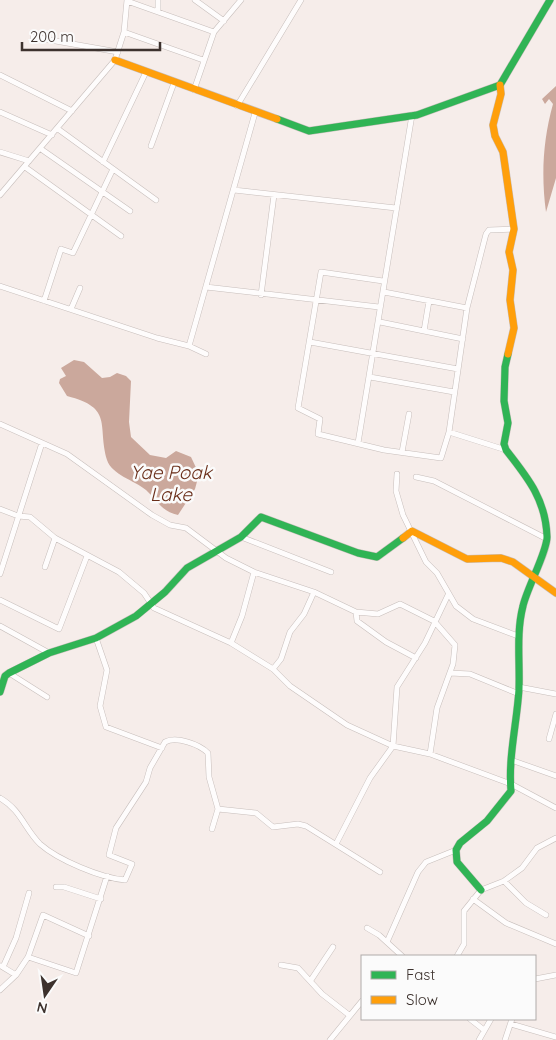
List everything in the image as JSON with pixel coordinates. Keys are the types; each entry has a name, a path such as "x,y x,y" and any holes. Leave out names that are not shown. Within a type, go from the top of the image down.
{"street":[{"path":"0,195 115,60 124,32 127,0 214,32"},
{"path":"158,0 158,12"},
{"path":"195,0 224,20"},
{"path":"194,90 214,32 241,0"},
{"path":"237,106 301,0"},
{"path":"387,942 418,872 426,862 456,850 460,843 487,821 511,792 511,760 519,690 518,636 523,605 547,538 541,502 534,486 506,450 504,444 508,423 504,402 506,386 505,367 514,328 510,300 512,270 509,252 514,229 503,152 495,136 493,125 501,94 500,84 550,0"},
{"path":"124,32 203,60"},
{"path":"33,37 118,52"},
{"path":"115,60 255,113 309,131 412,115 500,84"},
{"path":"103,162 146,72"},
{"path":"0,75 72,111"},
{"path":"151,146 174,83"},
{"path":"0,112 52,135"},
{"path":"189,346 255,113"},
{"path":"358,442 380,322 379,307 384,292 383,281 412,115"},
{"path":"58,129 156,200"},
{"path":"41,149 130,211"},
{"path":"0,152 30,162"},
{"path":"25,167 121,236"},
{"path":"44,301 61,249 73,253 113,169"},
{"path":"234,190 396,208"},
{"path":"261,295 274,195"},
{"path":"383,281 323,272 319,277 298,408 320,419 318,434 358,442 384,450 440,458 449,432 467,308 486,234 489,230 514,229"},
{"path":"0,286 189,346 206,354"},
{"path":"206,287 261,295 379,307"},
{"path":"71,309 80,288"},
{"path":"384,292 467,308"},
{"path":"424,331 429,301"},
{"path":"380,322 463,339"},
{"path":"310,342 458,369"},
{"path":"370,376 454,392"},
{"path":"402,452 409,414"},
{"path":"0,424 67,454 152,515 170,525 186,528 218,550 226,558 254,572 314,592 356,612 378,614 400,604 434,622 455,645 456,654 438,708 430,754"},
{"path":"449,432 506,450"},
{"path":"0,574 42,443"},
{"path":"397,474 396,491 403,515 426,562 438,573 448,596 465,615 518,636"},
{"path":"416,477 434,481 547,538"},
{"path":"0,509 18,516 23,514 30,517 55,538 119,572 154,608 231,643 273,669 290,686 347,725 393,746 430,754 511,784 556,808"},
{"path":"0,692 5,674 49,653 96,638 136,616 187,568 241,537 260,518 263,517 358,553 374,557 377,557 412,531"},
{"path":"412,531 467,559 506,559 556,593"},
{"path":"241,537 331,572"},
{"path":"45,567 55,538"},
{"path":"0,601 59,629 87,556"},
{"path":"231,643 242,616 254,572"},
{"path":"273,669 281,658 290,632 304,614 314,592"},
{"path":"336,844 370,778 393,746 397,687 425,644 448,596"},
{"path":"356,612 357,622 416,658"},
{"path":"0,626 49,653"},
{"path":"96,638 107,670 100,706 106,727 162,748"},
{"path":"450,673 470,674 519,690 556,693"},
{"path":"5,674 47,696"},
{"path":"548,739 556,714"},
{"path":"0,798 12,805 40,844 71,864 125,880 132,864 110,857 109,854 116,828 146,782 150,768 165,742 174,739 205,750 208,756 209,777 218,808 212,829"},
{"path":"511,760 556,776"},
{"path":"218,808 256,813 273,827 298,824 306,826 380,872"},
{"path":"458,955 464,944 464,912 480,890 504,881 522,868 538,848 556,838"},
{"path":"456,850 458,862 480,890"},
{"path":"28,957 76,973 107,876"},
{"path":"504,881 526,903 546,916"},
{"path":"56,886 101,899"},
{"path":"16,975 1,966 16,938 29,893"},
{"path":"473,899 506,923 556,944"},
{"path":"0,990 16,975 28,957 43,915 89,936"},
{"path":"367,928 401,955"},
{"path":"311,980 333,947"},
{"path":"281,965 298,968 322,994 349,1015"},
{"path":"536,979 556,975"},
{"path":"330,1040 361,1002"},
{"path":"471,1020 484,1030"},
{"path":"479,1040 491,1020"},
{"path":"505,1040 511,1022 556,1037"}],"water":[{"path":"556,86 556,178 546,212 544,158 553,104 549,99 545,104 542,99"},
{"name":"Yae Poak Lake","path":"74,360 84,362 102,378 110,377 117,373 126,376 131,381 129,422 131,437 150,455 166,458 176,451 191,457 199,474 195,489 178,515 168,511 141,486 118,473 110,465 104,448 101,419 98,412 92,406 67,396 59,383 60,379 66,376 61,368"}],"traffic: fast":[{"path":"277,119 309,131 417,115 500,85 550,0"},
{"path":"481,890 457,862 456,850 460,843 487,821 511,791 510,778 519,689 521,616 525,598 544,552 547,537 543,512 534,490 522,470 506,450 504,444 508,423 504,401 505,367 508,354"},
{"path":"0,692 5,676 9,673 49,653 96,638 136,616 165,592 187,568 241,537 261,517 358,553 377,557 403,538"}],"traffic: slow":[{"path":"115,60 277,119"},
{"path":"500,85 501,94 493,125 495,136 503,152 514,229 509,252 513,270 510,300 514,328 508,354"},
{"path":"403,538 412,531 467,559 501,558 513,562 556,593"}]}
